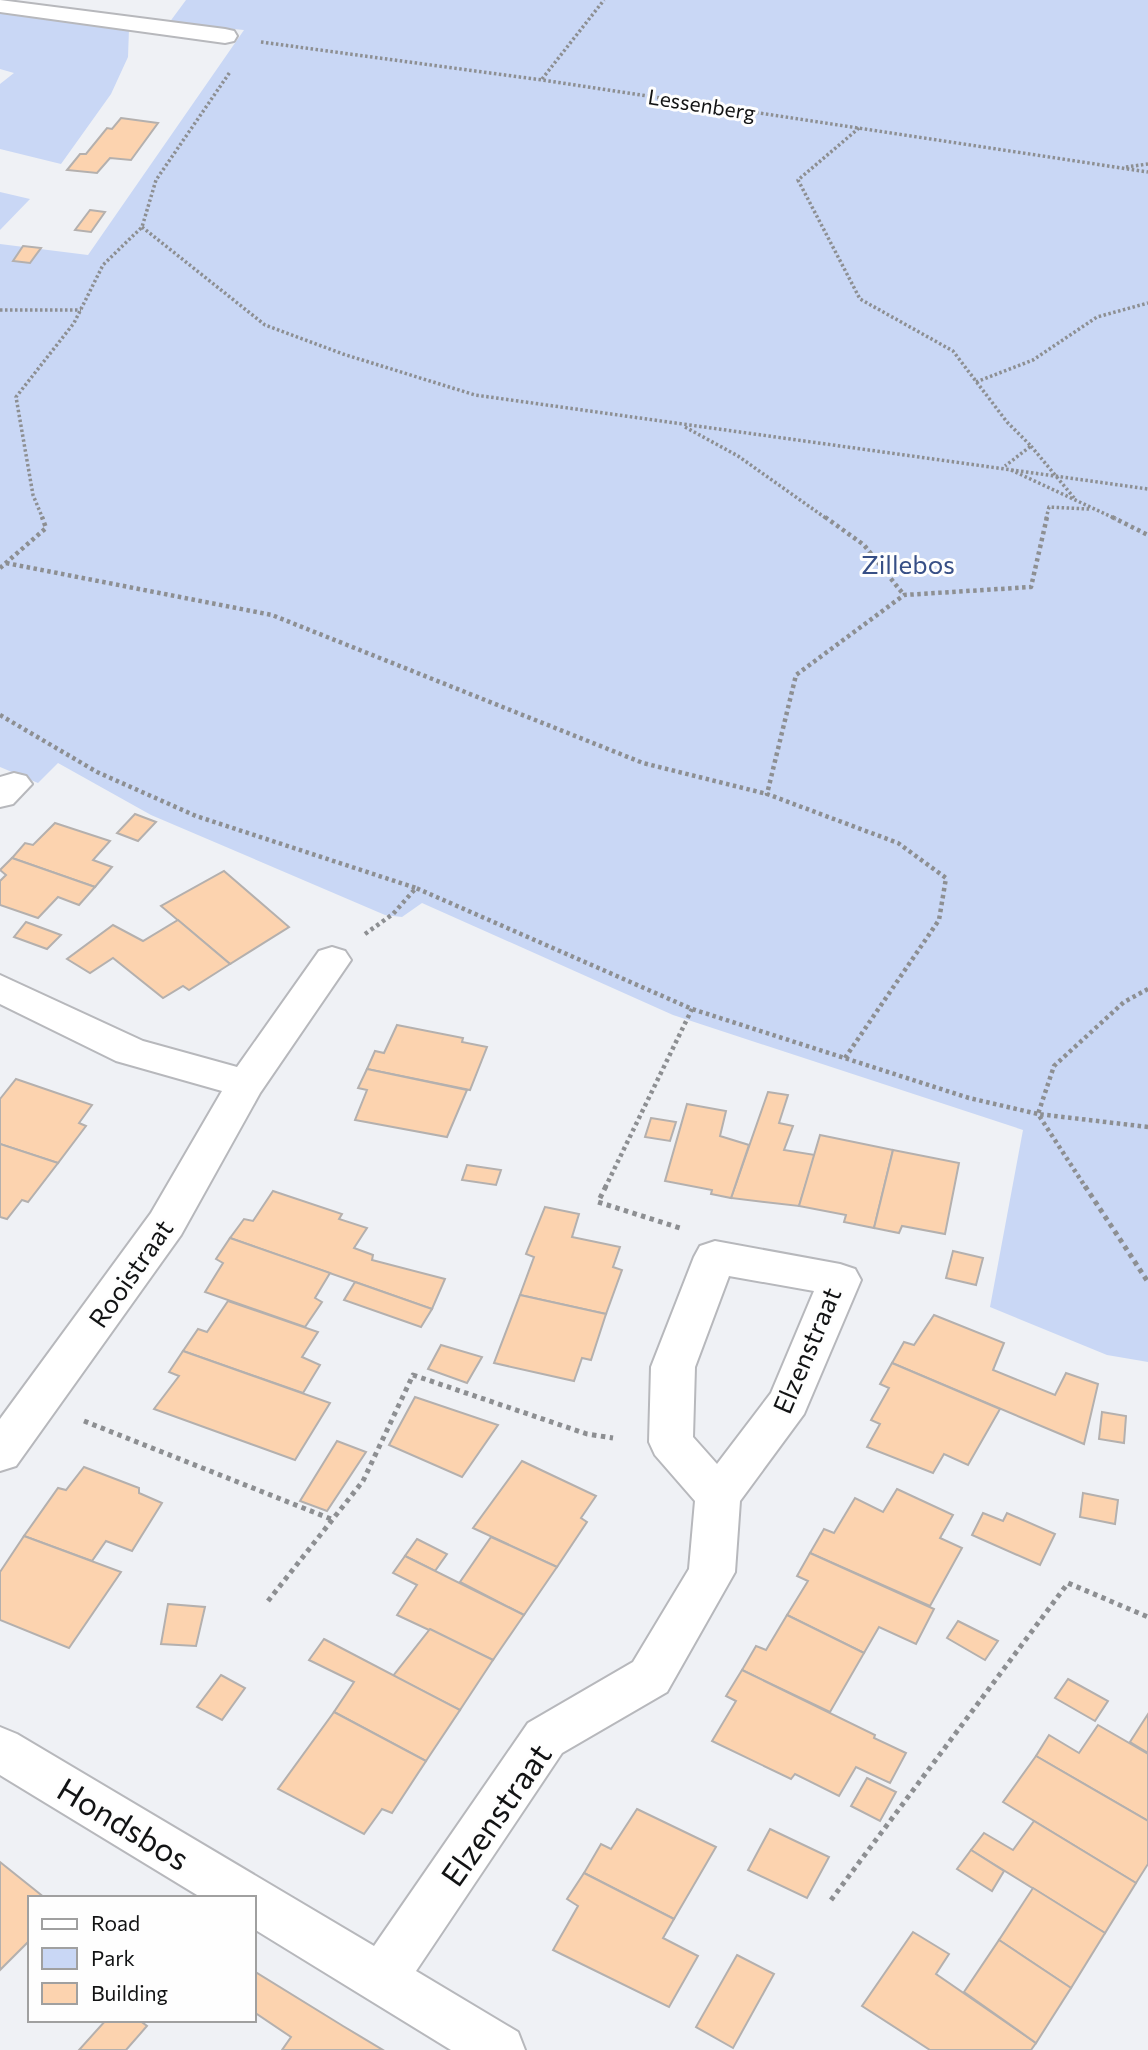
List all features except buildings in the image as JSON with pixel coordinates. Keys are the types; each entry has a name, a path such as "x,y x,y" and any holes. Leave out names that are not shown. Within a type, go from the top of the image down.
{"street":[{"path":"0,5 225,36"},
{"name":"Rooistraat","path":"0,1453 166,1224 246,1084 332,960"},
{"path":"0,988 130,1051 246,1084"},
{"name":"Elzenstraat","path":"381,1979 545,1738 650,1677 712,1572 718,1496 789,1402 840,1280 715,1256 673,1367 671,1442 718,1496"},
{"name":"Hondsbos","path":"0,1749 244,1896"},
{"path":"256,1903 499,2050"}],"path":[{"path":"542,80 604,0"},
{"name":"Lessenberg","path":"254,41 542,80 1148,172"},
{"path":"0,568 46,528 33,495 16,397 74,323 103,265 142,227 156,180 233,69"},
{"path":"860,127 798,180 860,299 953,351 1007,422 1031,446 1075,499"},
{"path":"1119,169 1148,164"},
{"path":"142,227 265,325 344,354 475,395 1148,489"},
{"path":"976,382 1033,359 1097,317 1148,303"},
{"path":"0,310 81,310"},
{"path":"680,424 738,456 864,545 904,595"},
{"path":"1004,467 1031,446"},
{"path":"1004,467 1075,499 1089,509 1138,527 1148,536"},
{"path":"767,794 796,675 904,595 1031,587 1049,507 1089,509"},
{"path":"6,563 272,615 643,763 767,794 898,843 946,878 939,920 845,1058"},
{"path":"0,715 97,772 196,816 416,888 692,1009 970,1098 1038,1114 1148,1127"},
{"path":"362,936 393,914 416,888"},
{"path":"1038,1114 1054,1066 1124,1002 1148,989"},
{"path":"681,1228 598,1202 692,1009"},
{"path":"1038,1114 1148,1282"},
{"path":"268,1601 363,1481 413,1375 587,1434 613,1438"},
{"path":"72,1416 331,1519"},
{"path":"831,1900 1068,1583 1148,1617"}],"green space":[{"name":"Zillebos","path":"186,0 1148,0 1148,1362 1107,1355 990,1307 1023,1130 673,1015 422,903 402,917 385,915 151,815 58,763 38,783 0,767 0,244 88,255 244,30 169,23"},
{"path":"0,12 129,29 128,57 111,94 61,164 0,149 0,84 14,73 0,69"},
{"path":"0,192 30,199 0,230"}]}
